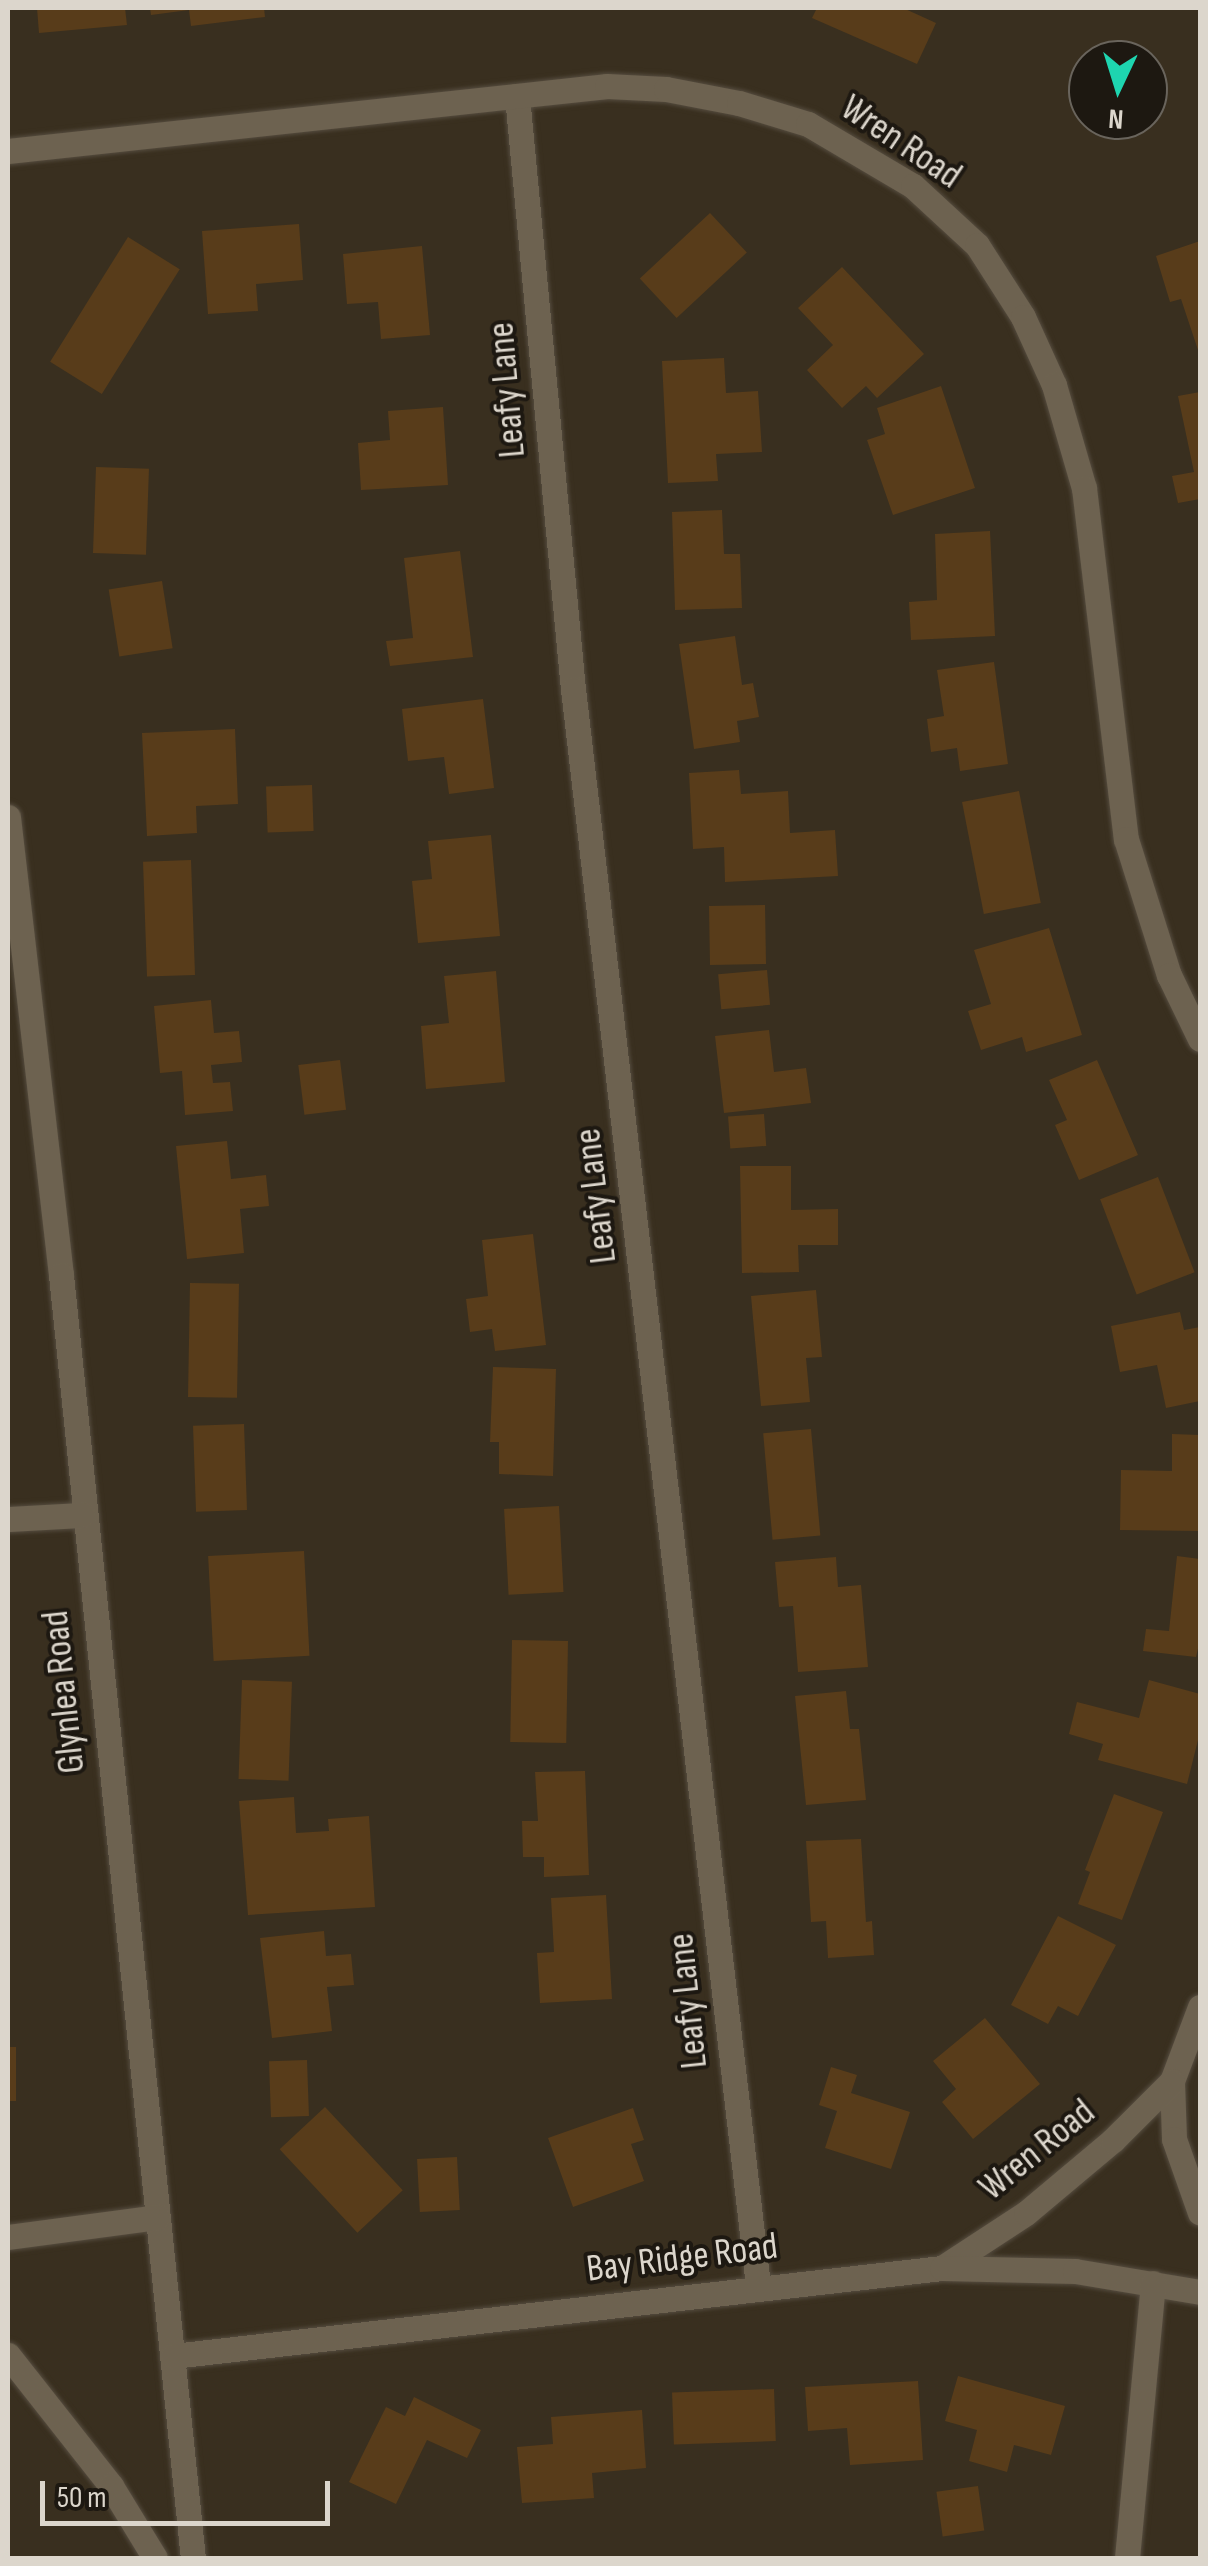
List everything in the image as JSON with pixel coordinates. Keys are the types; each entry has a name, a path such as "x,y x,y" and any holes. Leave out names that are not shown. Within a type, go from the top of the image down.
{"street":[{"name":"Wren Road","path":"8,151 606,86 666,88 739,103 808,124 913,186 976,245 1023,317 1054,384 1079,471 1126,838 1163,958 1200,1038"},
{"name":"Leafy Lane","path":"516,96 573,689 758,2286"},
{"name":"Glynlea Road","path":"8,817 61,1276 82,1515 193,2558"},
{"path":"8,1519 82,1515"},
{"name":"Wren Road","path":"1200,2007 1172,2080 1174,2139 1200,2213"},
{"name":"Wren Road","path":"942,2268 1026,2213 1113,2140 1172,2080"},
{"path":"8,2236 158,2218"},
{"name":"Bay Ridge Road","path":"173,2356 758,2286 942,2268 1075,2271 1200,2292"},
{"path":"1127,2558 1154,2282"},
{"path":"8,2355 110,2486 155,2558"}],"building":[{"path":"37,8 125,8 127,25 39,33"},
{"path":"150,8 264,8 265,17 191,26 189,10 151,15"},
{"path":"817,8 903,8 936,23 917,64 812,18"},
{"path":"710,213 747,252 677,318 640,278"},
{"path":"299,224 303,280 256,284 258,311 208,314 202,231"},
{"path":"128,237 180,269 102,394 50,362"},
{"path":"1200,241 1200,356 1181,299 1170,302 1156,256"},
{"path":"422,246 430,335 381,339 378,302 347,304 343,254"},
{"path":"842,267 924,354 877,398 866,386 842,408 807,370 833,345 798,308"},
{"path":"724,358 726,393 758,391 762,452 716,454 718,481 668,483 662,361"},
{"path":"941,386 975,488 893,515 867,440 885,434 877,408"},
{"path":"1200,392 1200,499 1178,503 1172,476 1194,472 1178,396"},
{"path":"443,407 448,485 361,490 358,443 390,440 388,411"},
{"path":"96,467 149,469 146,555 93,553"},
{"path":"722,510 724,554 740,554 742,608 675,610 672,512"},
{"path":"990,531 995,636 911,640 909,602 937,600 935,534"},
{"path":"460,551 473,657 390,666 386,641 413,638 404,558"},
{"path":"162,581 173,648 119,657 109,589"},
{"path":"735,636 742,685 753,683 759,717 737,721 740,742 694,749 679,644"},
{"path":"994,662 1008,764 960,771 957,748 931,752 927,719 944,716 937,670"},
{"path":"483,699 494,788 449,794 444,757 408,761 402,709"},
{"path":"235,729 238,804 196,806 197,833 147,836 142,733"},
{"path":"739,770 741,794 788,791 790,833 835,830 838,876 725,882 724,847 693,849 689,773"},
{"path":"312,785 314,831 268,833 266,787"},
{"path":"1019,791 1041,903 984,914 962,802"},
{"path":"491,835 500,936 418,943 412,881 432,879 428,841"},
{"path":"191,860 195,975 147,977 143,862"},
{"path":"765,905 766,964 710,965 709,906"},
{"path":"1049,928 1082,1035 1026,1052 1022,1037 981,1050 968,1011 991,1004 974,950"},
{"path":"767,970 770,1005 721,1009 718,974"},
{"path":"496,971 505,1082 426,1089 421,1026 449,1023 444,976"},
{"path":"211,1000 214,1033 239,1031 242,1062 211,1065 213,1083 230,1082 233,1111 185,1115 182,1071 160,1073 154,1006"},
{"path":"769,1030 774,1072 806,1068 811,1103 724,1113 715,1036"},
{"path":"340,1060 346,1110 304,1115 298,1065"},
{"path":"1097,1060 1138,1155 1079,1180 1055,1125 1067,1120 1049,1080"},
{"path":"764,1114 766,1146 730,1148 728,1117"},
{"path":"227,1141 231,1179 266,1175 269,1206 240,1209 244,1253 187,1259 176,1146"},
{"path":"740,1166 791,1166 791,1210 838,1209 838,1245 798,1245 799,1272 742,1273"},
{"path":"1158,1177 1195,1272 1137,1294 1100,1199"},
{"path":"533,1234 546,1345 495,1351 492,1329 470,1332 466,1299 488,1296 482,1240"},
{"path":"190,1283 239,1284 237,1398 188,1397"},
{"path":"816,1290 822,1357 806,1358 810,1402 761,1406 751,1296"},
{"path":"1180,1312 1184,1330 1200,1327 1200,1401 1166,1408 1157,1365 1120,1372 1111,1326"},
{"path":"493,1367 556,1369 553,1476 499,1474 499,1442 490,1442"},
{"path":"244,1424 247,1510 196,1512 193,1426"},
{"path":"811,1429 820,1536 773,1540 763,1433"},
{"path":"1172,1434 1200,1435 1200,1531 1120,1530 1121,1470 1172,1471"},
{"path":"559,1506 564,1592 509,1595 504,1509"},
{"path":"304,1551 309,1656 214,1661 208,1556"},
{"path":"1177,1556 1200,1559 1200,1640 1196,1657 1143,1651 1146,1629 1169,1631"},
{"path":"836,1557 838,1587 861,1585 868,1667 798,1672 793,1606 779,1607 775,1562"},
{"path":"512,1640 568,1641 566,1743 510,1742"},
{"path":"242,1680 292,1682 289,1781 239,1779"},
{"path":"1149,1680 1200,1694 1200,1732 1187,1784 1098,1760 1103,1744 1069,1734 1077,1702 1139,1718"},
{"path":"846,1691 850,1729 859,1729 866,1800 806,1805 795,1696"},
{"path":"585,1771 589,1875 544,1877 544,1857 523,1857 522,1821 538,1821 535,1772"},
{"path":"1114,1794 1163,1812 1122,1920 1078,1904 1090,1872 1085,1870"},
{"path":"294,1797 296,1833 329,1831 328,1819 369,1816 375,1907 248,1915 239,1801"},
{"path":"861,1839 866,1922 872,1921 874,1955 828,1958 826,1921 811,1922 806,1841"},
{"path":"606,1895 612,1999 540,2003 537,1953 554,1952 551,1898"},
{"path":"1058,1916 1116,1945 1078,2016 1058,2006 1048,2024 1011,2005"},
{"path":"324,1931 326,1956 351,1954 354,1985 327,1987 332,2031 272,2038 260,1938"},
{"path":"985,2018 1040,2084 973,2139 942,2102 956,2089 933,2061"},
{"path":"8,2047 16,2047 16,2101 8,2101"},
{"path":"307,2060 309,2116 271,2117 269,2061"},
{"path":"831,2067 857,2075 851,2093 910,2112 891,2169 825,2148 837,2111 819,2105"},
{"path":"325,2107 403,2190 357,2233 280,2149"},
{"path":"633,2108 644,2140 631,2144 644,2181 573,2207 548,2138"},
{"path":"457,2157 460,2210 420,2212 417,2159"},
{"path":"958,2376 1065,2406 1051,2455 1014,2445 1007,2472 969,2461 977,2430 945,2421"},
{"path":"918,2381 923,2460 850,2465 847,2428 808,2431 805,2387"},
{"path":"774,2389 776,2441 674,2445 672,2393"},
{"path":"414,2397 481,2430 467,2458 427,2440 396,2504 349,2482 386,2407 405,2416"},
{"path":"642,2410 646,2468 592,2473 594,2498 522,2503 517,2447 553,2444 551,2417"},
{"path":"978,2486 984,2531 943,2536 936,2492"}]}
